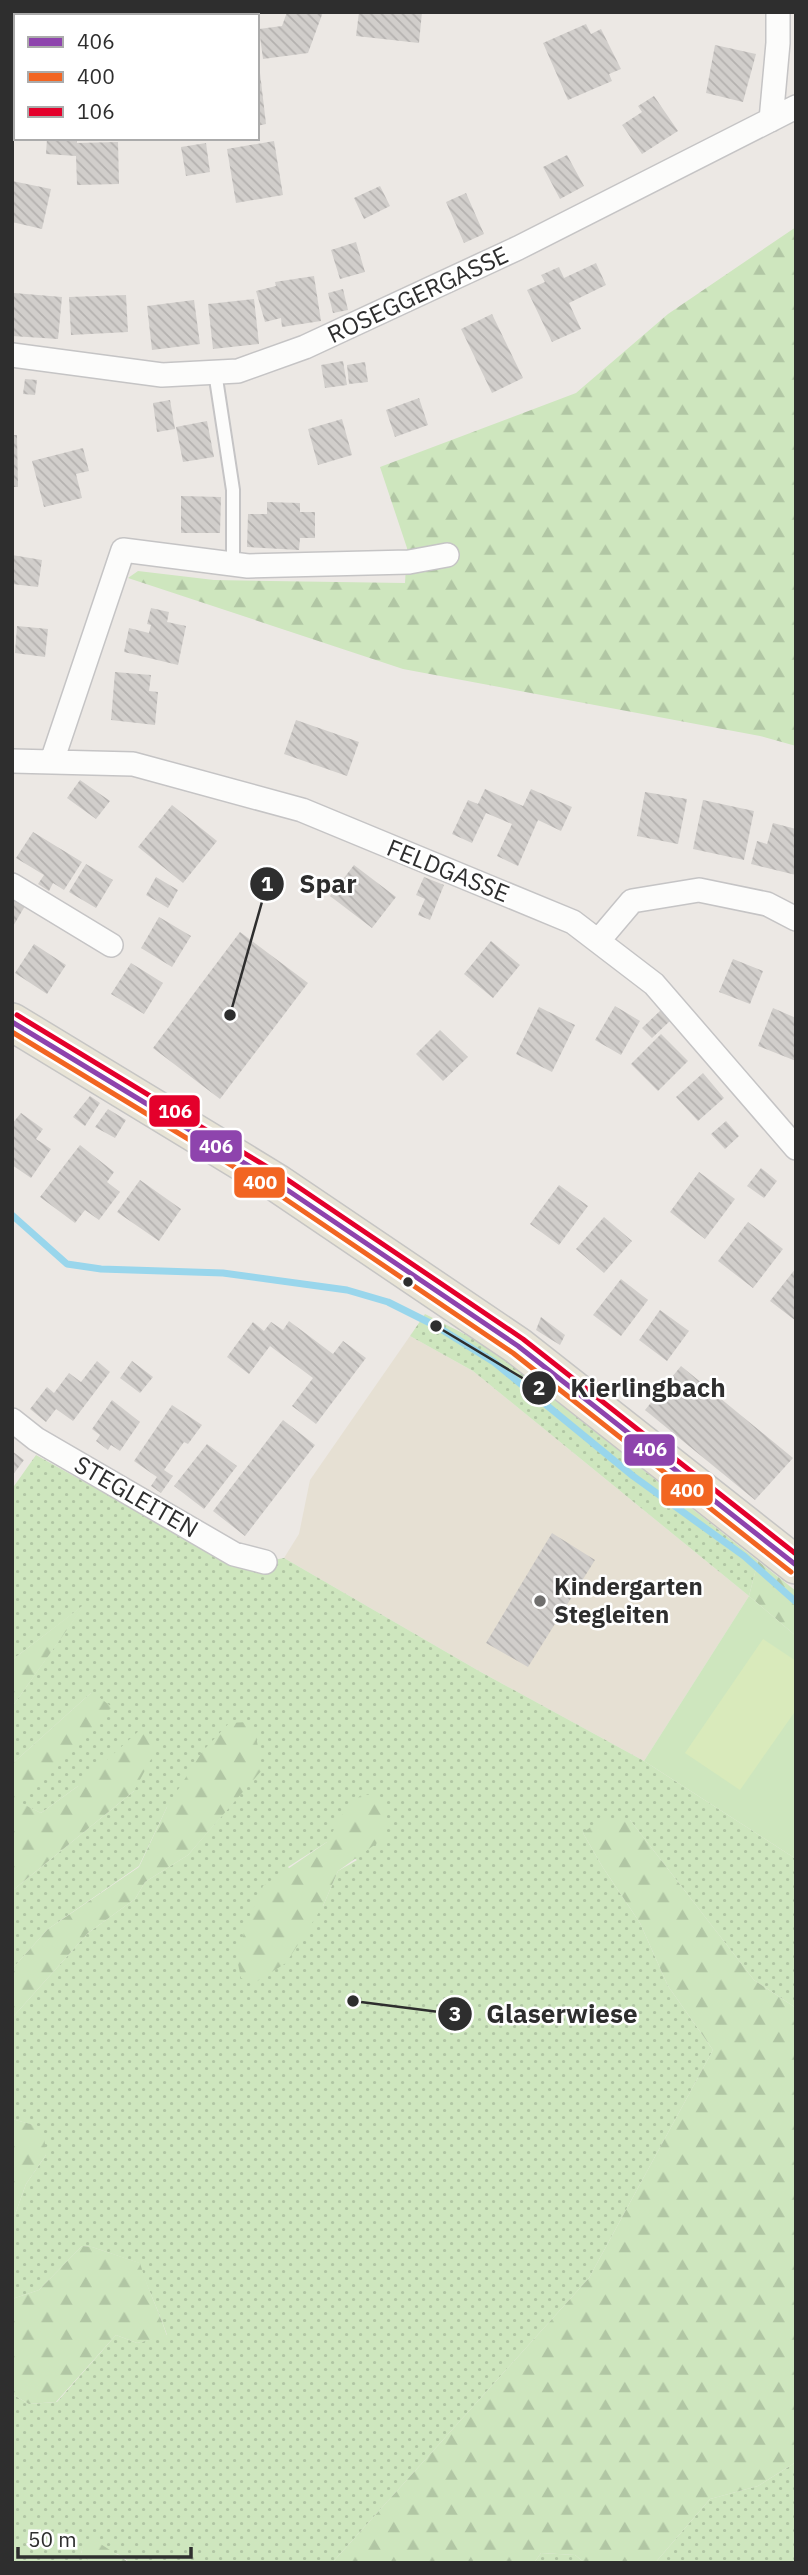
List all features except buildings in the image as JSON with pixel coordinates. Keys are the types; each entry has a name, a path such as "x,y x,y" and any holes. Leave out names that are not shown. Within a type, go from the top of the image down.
{"main road":[{"path":"12,1022 277,1183 518,1346 796,1566"}],"street":[{"path":"771,120 778,12"},
{"name":"ROSEGGERGASSE","path":"12,355 162,374 238,371 305,347 518,248 796,107"},
{"path":"52,761 123,550 248,566 409,562 447,555"},
{"name":"FELDGASSE","path":"12,761 133,764 302,810 573,922 654,984 796,1148"},
{"path":"12,885 111,945"},
{"path":"599,940 632,901 699,890 767,904 796,919"},
{"name":"STEGLEITEN","path":"12,1420 69,1459 234,1554 265,1562"}],"lane":[{"path":"215,372 233,489 233,564"}],"shaded area":[{"path":"410,1336 473,1371 749,1596 644,1761 479,1671 284,1558 299,1534 310,1480"}],"green space":[{"path":"796,227 796,746 760,736 403,669 128,578 138,571 214,580 405,583 407,548 380,467 576,393 668,314"},
{"path":"425,1314 486,1345 758,1561 749,1596 473,1371 410,1336"},
{"path":"36,1455 237,1567 284,1558 479,1671 644,1761 796,1859 796,2008 754,1980 630,1820 583,1833 640,1923 668,1986 713,2050 589,2278 332,2563 130,2563 122,2556 85,2542 81,2553 91,2563 12,2563 12,2394 29,2404 57,2402 116,2335 137,2343 167,2335 139,2263 92,2247 82,2246 39,2290 12,2299 12,2223 26,2184 46,2155 33,2125 12,2119 12,2018 88,1933 135,1899 145,1882 188,1855 249,1784 167,1807 139,1866 48,1929 12,1969 12,1891 134,1791 78,1786 41,1813 20,1803 92,1692 12,1764 12,1707 84,1605 12,1660 12,1489","holes":["327,1842 357,1860 338,1871 323,1906 288,1867"]},
{"path":"758,1561 796,1591 796,1636 749,1596"},
{"path":"749,1596 796,1636 796,1859 644,1761"},
{"path":"86,1603 12,1707 12,1660"},
{"path":"763,1639 796,1661 796,1710 740,1790 685,1753"},
{"path":"92,1692 112,1707 21,1803 41,1813 78,1786 141,1729 157,1748 134,1791 12,1891 12,1764"},
{"path":"247,1722 256,1736 262,1770 188,1855 145,1882 135,1899 88,1933 12,2018 12,1969 48,1929 139,1867 167,1807 202,1752 229,1723"},
{"path":"362,1794 377,1796 387,1808 387,1836 338,1871 323,1906 286,1963 253,1984 241,1978 237,1959 246,1925 263,1886 327,1842 344,1811"},
{"path":"602,1818 630,1820 754,1980 796,2008 796,2462 758,2486 710,2499 655,2563 585,2563 575,2555 541,2553 534,2563 332,2563 589,2278 713,2050 668,1986 640,1923 583,1833"},
{"path":"12,2119 34,2125 44,2134 46,2155 26,2184 12,2223"},
{"path":"82,2246 140,2263 167,2336 137,2343 116,2335 56,2402 29,2404 12,2394 12,2299 39,2290"},
{"path":"796,2462 796,2563 655,2563 710,2499 758,2486"},
{"path":"96,2541 130,2563 91,2563 81,2554 84,2542"},
{"path":"541,2553 575,2555 585,2563 534,2563"}],"waterway":[{"path":"12,1215 67,1264 101,1269 223,1273 347,1290 388,1302 436,1326 494,1362 633,1476 744,1556 796,1602"}],"transit line":[{"name":"106","path":"17,1015 282,1176 523,1339 796,1554"},
{"name":"406","path":"12,1022 277,1183 518,1346 796,1565"},
{"name":"400","path":"12,1032 272,1190 513,1353 791,1572"}],"place":[{"name":"Spar","path":"230,1015"},
{"name":"Kierlingbach","path":"436,1326"},
{"name":"Kindergarten Stegleiten","path":"540,1601"},
{"name":"Glaserwiese","path":"353,2001"}]}
